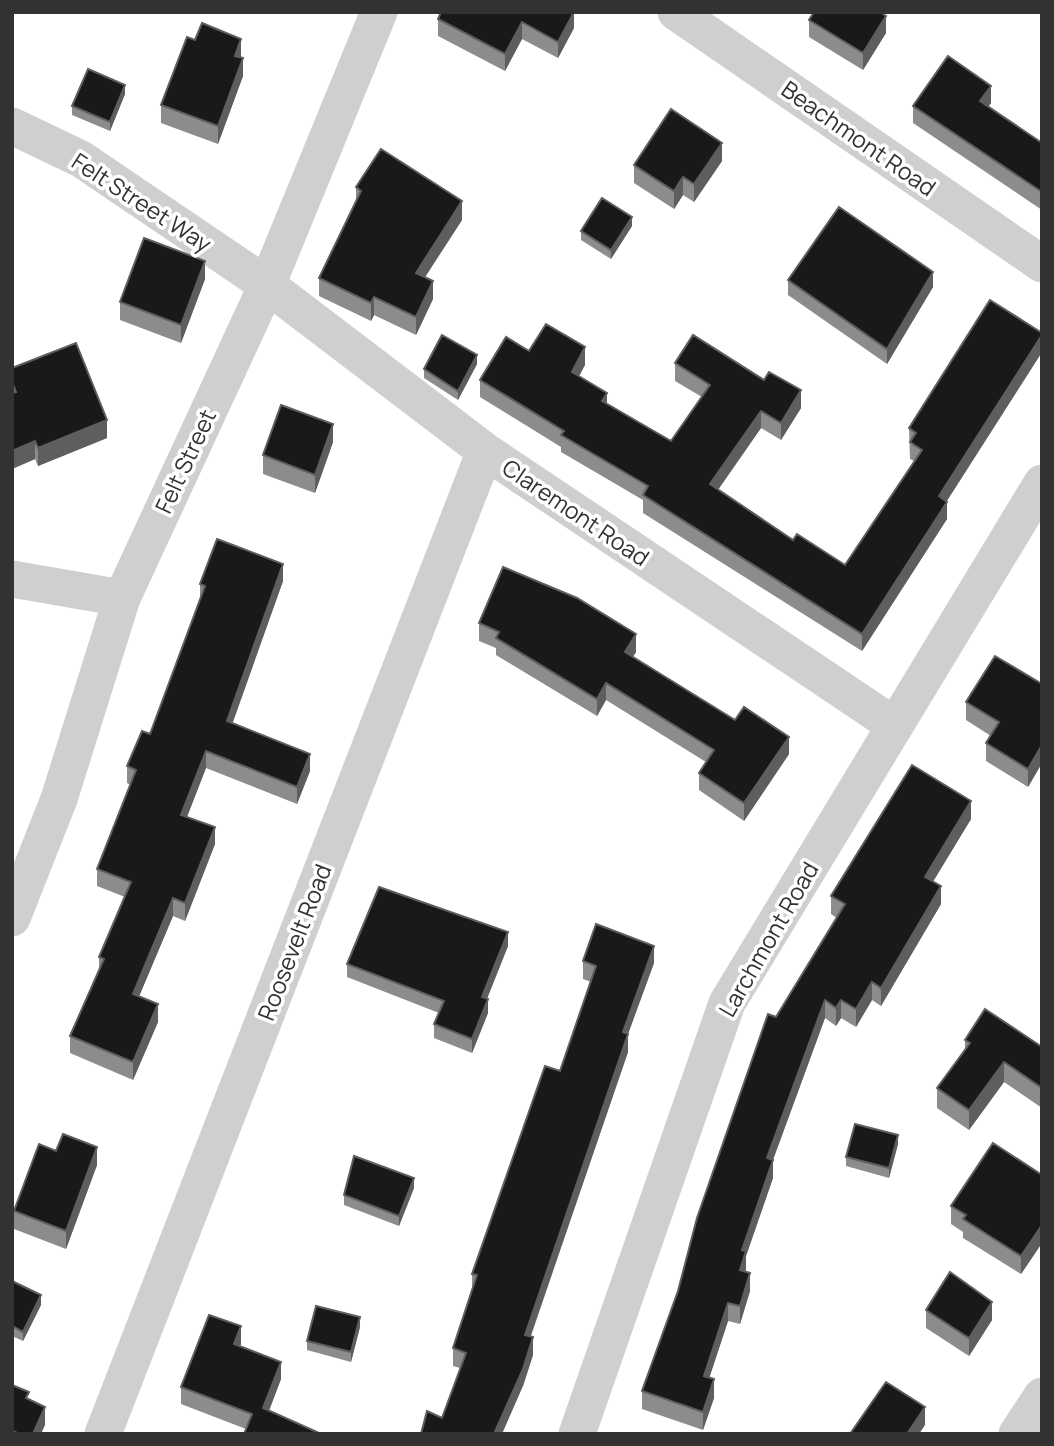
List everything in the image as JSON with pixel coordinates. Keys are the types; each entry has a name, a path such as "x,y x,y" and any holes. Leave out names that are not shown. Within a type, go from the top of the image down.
{"street":[{"name":"Felt Street","path":"12,918 59,799 122,598 267,285 379,12"},
{"name":"Beachmont Road","path":"676,12 1042,264"},
{"name":"Felt Street Way","path":"12,126 81,159 267,285"},
{"name":"Claremont Road","path":"267,285 485,451 894,725"},
{"name":"Roosevelt Road","path":"103,1434 485,451"},
{"name":"Larchmont Road","path":"577,1434 727,1003 1042,483"},
{"path":"12,579 122,598"},
{"path":"1017,1434 1042,1395"}],"building":[{"path":"441,12 574,12 558,42 522,22 505,54 438,19"},
{"path":"814,12 880,12 886,16 863,53 809,20"},
{"path":"202,23 241,39 235,56 243,58 218,126 161,105 187,37 195,40"},
{"path":"948,56 991,86 980,101 1042,143 1042,192 913,106"},
{"path":"88,69 125,85 110,122 72,106"},
{"path":"671,109 722,143 694,184 683,177 674,191 634,165"},
{"path":"381,149 462,201 416,273 433,281 416,317 374,297 371,303 319,278 361,191 356,187"},
{"path":"602,198 632,217 611,250 581,231"},
{"path":"839,207 933,272 887,349 788,280"},
{"path":"144,238 205,261 181,325 120,302"},
{"path":"990,300 1042,335 939,496 947,502 862,634 643,495 648,486 561,435 564,431 480,380 506,337 529,351 546,324 585,347 572,372 607,393 602,401 671,441 710,385 675,363 693,335 764,380 769,372 801,390 781,423 761,411 710,484 793,540 797,534 845,565 922,450 910,442 916,433 909,428"},
{"path":"442,335 477,355 458,391 424,369"},
{"path":"76,343 107,420 38,448 35,441 12,451 12,393 16,392 12,382 12,368"},
{"path":"281,405 333,424 315,475 263,455"},
{"path":"217,539 283,564 227,721 310,754 297,787 206,751 181,815 215,827 185,903 173,898 133,994 158,1004 133,1062 70,1036 104,959 99,957 131,882 97,869 136,770 127,766 142,731 150,734 205,586 200,584"},
{"path":"503,567 577,598 636,634 625,652 735,720 744,707 789,737 744,803 699,773 714,750 606,683 597,699 496,638 499,632 479,623"},
{"path":"995,656 1042,684 1042,745 1028,769 986,743 999,722 966,702"},
{"path":"912,765 971,801 925,877 941,886 881,988 872,982 856,1009 841,1000 836,1008 825,1000 767,1158 773,1160 742,1250 746,1251 740,1270 750,1273 740,1306 728,1303 704,1376 714,1379 703,1412 642,1391 678,1291 697,1218 768,1014 776,1017 845,904 831,896"},
{"path":"379,887 508,932 482,997 488,999 472,1039 434,1024 444,1001 347,964"},
{"path":"596,924 654,946 623,1032 628,1034 525,1335 533,1337 523,1369 494,1434 421,1434 427,1411 442,1418 466,1353 453,1348 477,1275 472,1274 545,1066 560,1071 596,966 583,961"},
{"path":"985,1009 1042,1047 1042,1088 1004,1062 969,1110 937,1088 970,1043 965,1040"},
{"path":"855,1124 898,1135 889,1168 846,1157"},
{"path":"63,1134 97,1147 66,1231 14,1211 39,1144 56,1151"},
{"path":"993,1143 1042,1175 1042,1225 1021,1256 963,1219 966,1215 951,1206"},
{"path":"354,1156 414,1178 399,1216 344,1195"},
{"path":"950,1272 992,1302 969,1338 926,1310"},
{"path":"12,1281 41,1295 23,1332 12,1326"},
{"path":"316,1306 360,1317 351,1352 307,1341"},
{"path":"209,1315 241,1326 234,1344 281,1362 263,1408 317,1432 316,1434 244,1434 252,1414 181,1387"},
{"path":"886,1382 925,1407 907,1434 850,1434"},
{"path":"12,1385 29,1392 26,1398 45,1407 33,1434 13,1431 12,1434"}]}
